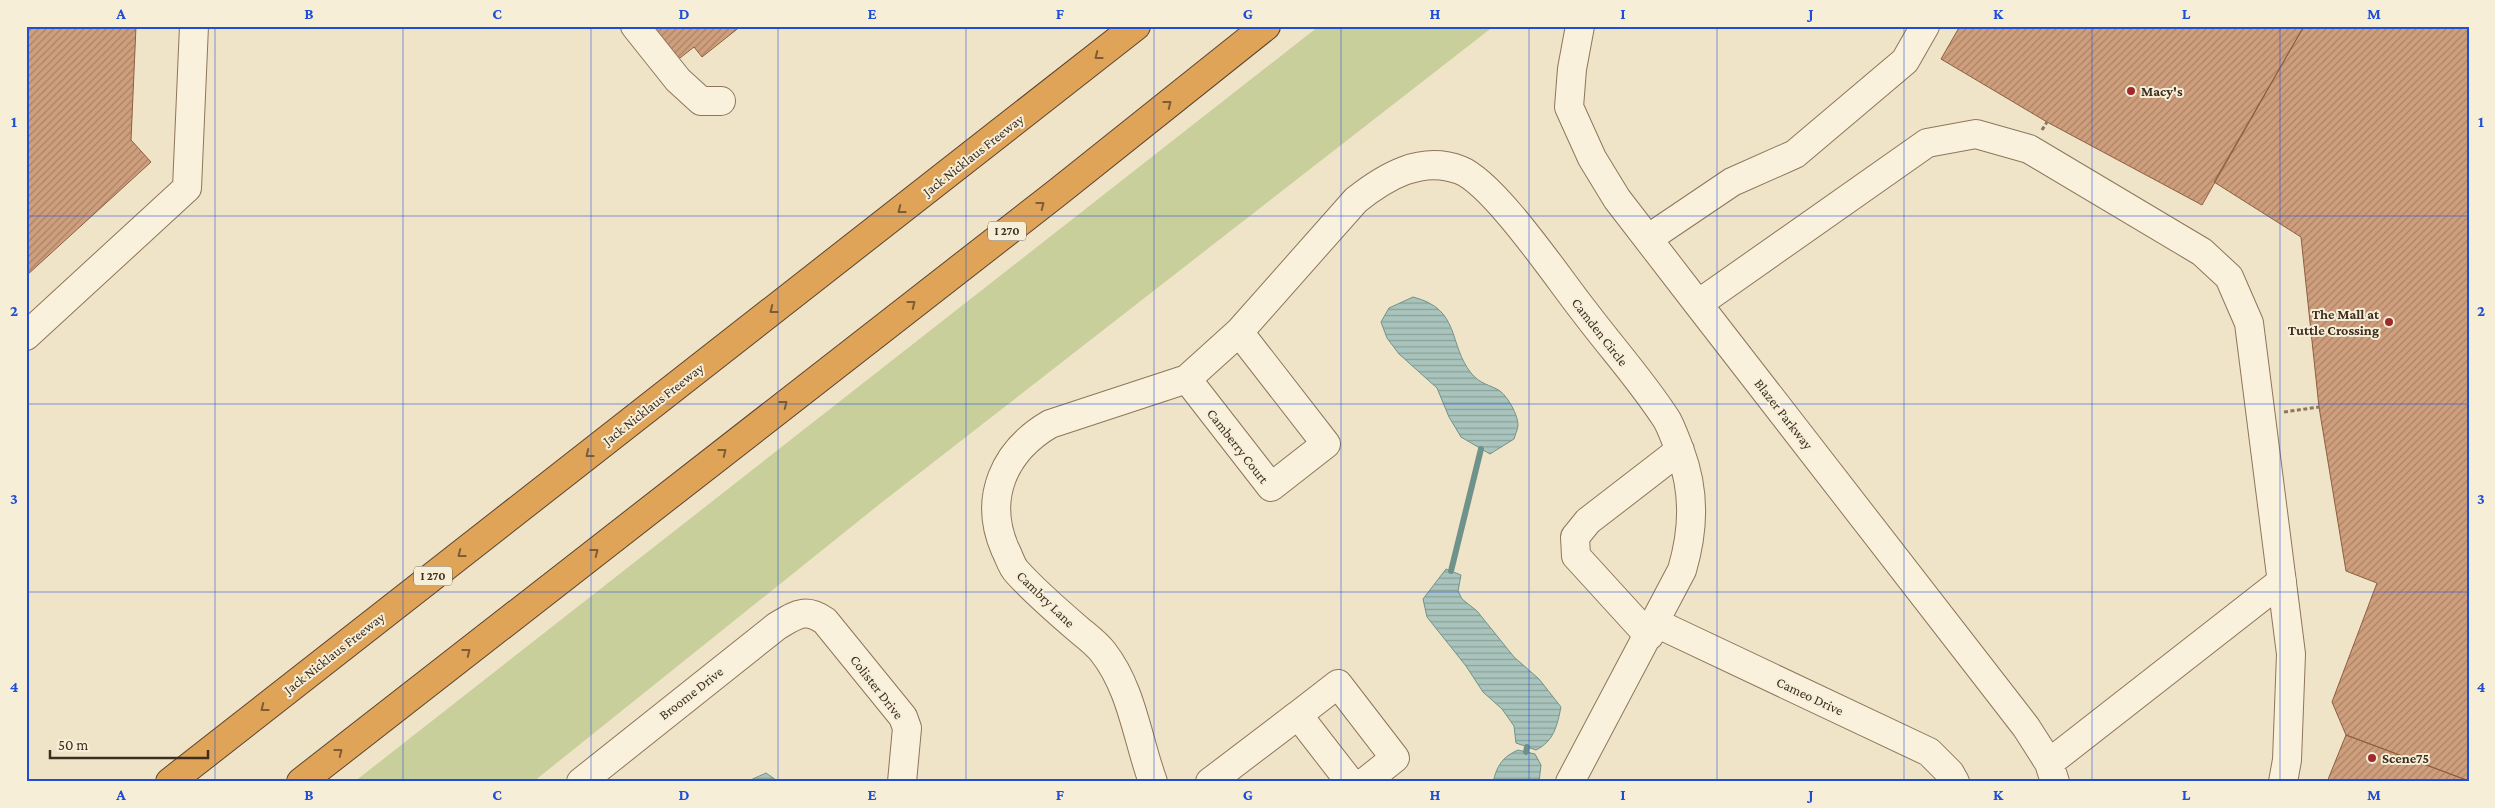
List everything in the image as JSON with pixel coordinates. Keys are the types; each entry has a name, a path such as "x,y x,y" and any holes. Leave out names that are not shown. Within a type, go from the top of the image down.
{"highway":[{"name":"Jack Nicklaus Freeway","path":"170,782 1136,26"},
{"name":"I 270","path":"301,782 1058,192 1266,26"}],"street":[{"path":"26,336 187,188 194,26"},
{"path":"635,26 678,80 701,101 721,101"},
{"name":"Blazer Parkway","path":"1580,26 1572,69 1570,107 1592,158 1617,199 2017,715 2052,773"},
{"path":"1649,238 1732,182 1794,154 1905,61 1925,26"},
{"path":"1698,304 1927,143 1976,134 2029,149 2202,252 2229,277 2249,323 2290,654 2287,760 2283,782"},
{"name":"Camden Circle","path":"1239,332 1356,200 1379,182 1406,169 1441,166 1458,169 1474,176 1501,204 1668,421 1680,450 1691,488 1692,516 1690,542 1682,570 1570,782"},
{"name":"Camberry Court","path":"1187,379 1270,487 1326,444 1239,332"},
{"name":"Cambry Lane","path":"1153,782 1143,756 1131,707 1120,678 1102,651 1015,570 999,534 996,490 1005,468 1032,434 1044,427 1187,379 1239,332"},
{"path":"1652,629 1576,556 1576,538 1588,521 1680,450"},
{"path":"2052,773 2282,581"},
{"name":"Broome Drive","path":"581,782 777,626 793,616 806,612"},
{"name":"Colister Drive","path":"806,612 815,614 825,621 903,717 907,728 902,782"},
{"name":"Cameo Drive","path":"1652,629 1929,752 1950,773 1956,782"},
{"path":"1210,782 1338,684 1395,758 1365,782"},
{"path":"1298,715 1350,782"}],"path":[{"path":"2261,415 2319,407"}],"green space":[{"path":"1319,26 1494,26 881,503 533,782 354,782"}],"water":[{"path":"1413,297 1439,310 1446,319 1464,362 1471,373 1482,382 1500,391 1512,407 1518,425 1514,439 1490,454 1461,437 1449,417 1437,388 1399,354 1387,338 1381,322 1389,308"},
{"path":"1446,569 1461,575 1458,591 1462,599 1477,611 1514,657 1539,679 1561,707 1554,732 1547,742 1536,750 1516,743 1514,726 1502,709 1483,692 1466,666 1427,617 1423,599"},
{"path":"1518,750 1535,754 1541,765 1539,782 1493,782 1496,771 1501,763"},
{"path":"766,773 779,782 746,782"}],"building":[{"path":"26,26 136,26 131,140 151,162 26,276"},
{"path":"640,26 741,26 702,57 694,47 671,65"},
{"name":"Macy's","path":"1960,26 2304,26 2202,205 2047,122 1941,59"},
{"name":"The Mall at Tuttle Crossing","path":"2304,26 2469,26 2469,781 2346,735 2332,702 2377,583 2346,571 2319,407 2301,237 2214,182"},
{"name":"Scene75","path":"2346,735 2469,781 2469,782 2327,782"}],"waterway":[{"path":"1451,571 1481,449"},
{"path":"1526,752 1527,747"}],"place":[{"name":"Macy's","path":"2131,91"},
{"name":"The Mall at Tuttle Crossing","path":"2389,322"},
{"name":"Scene75","path":"2372,758"}]}
